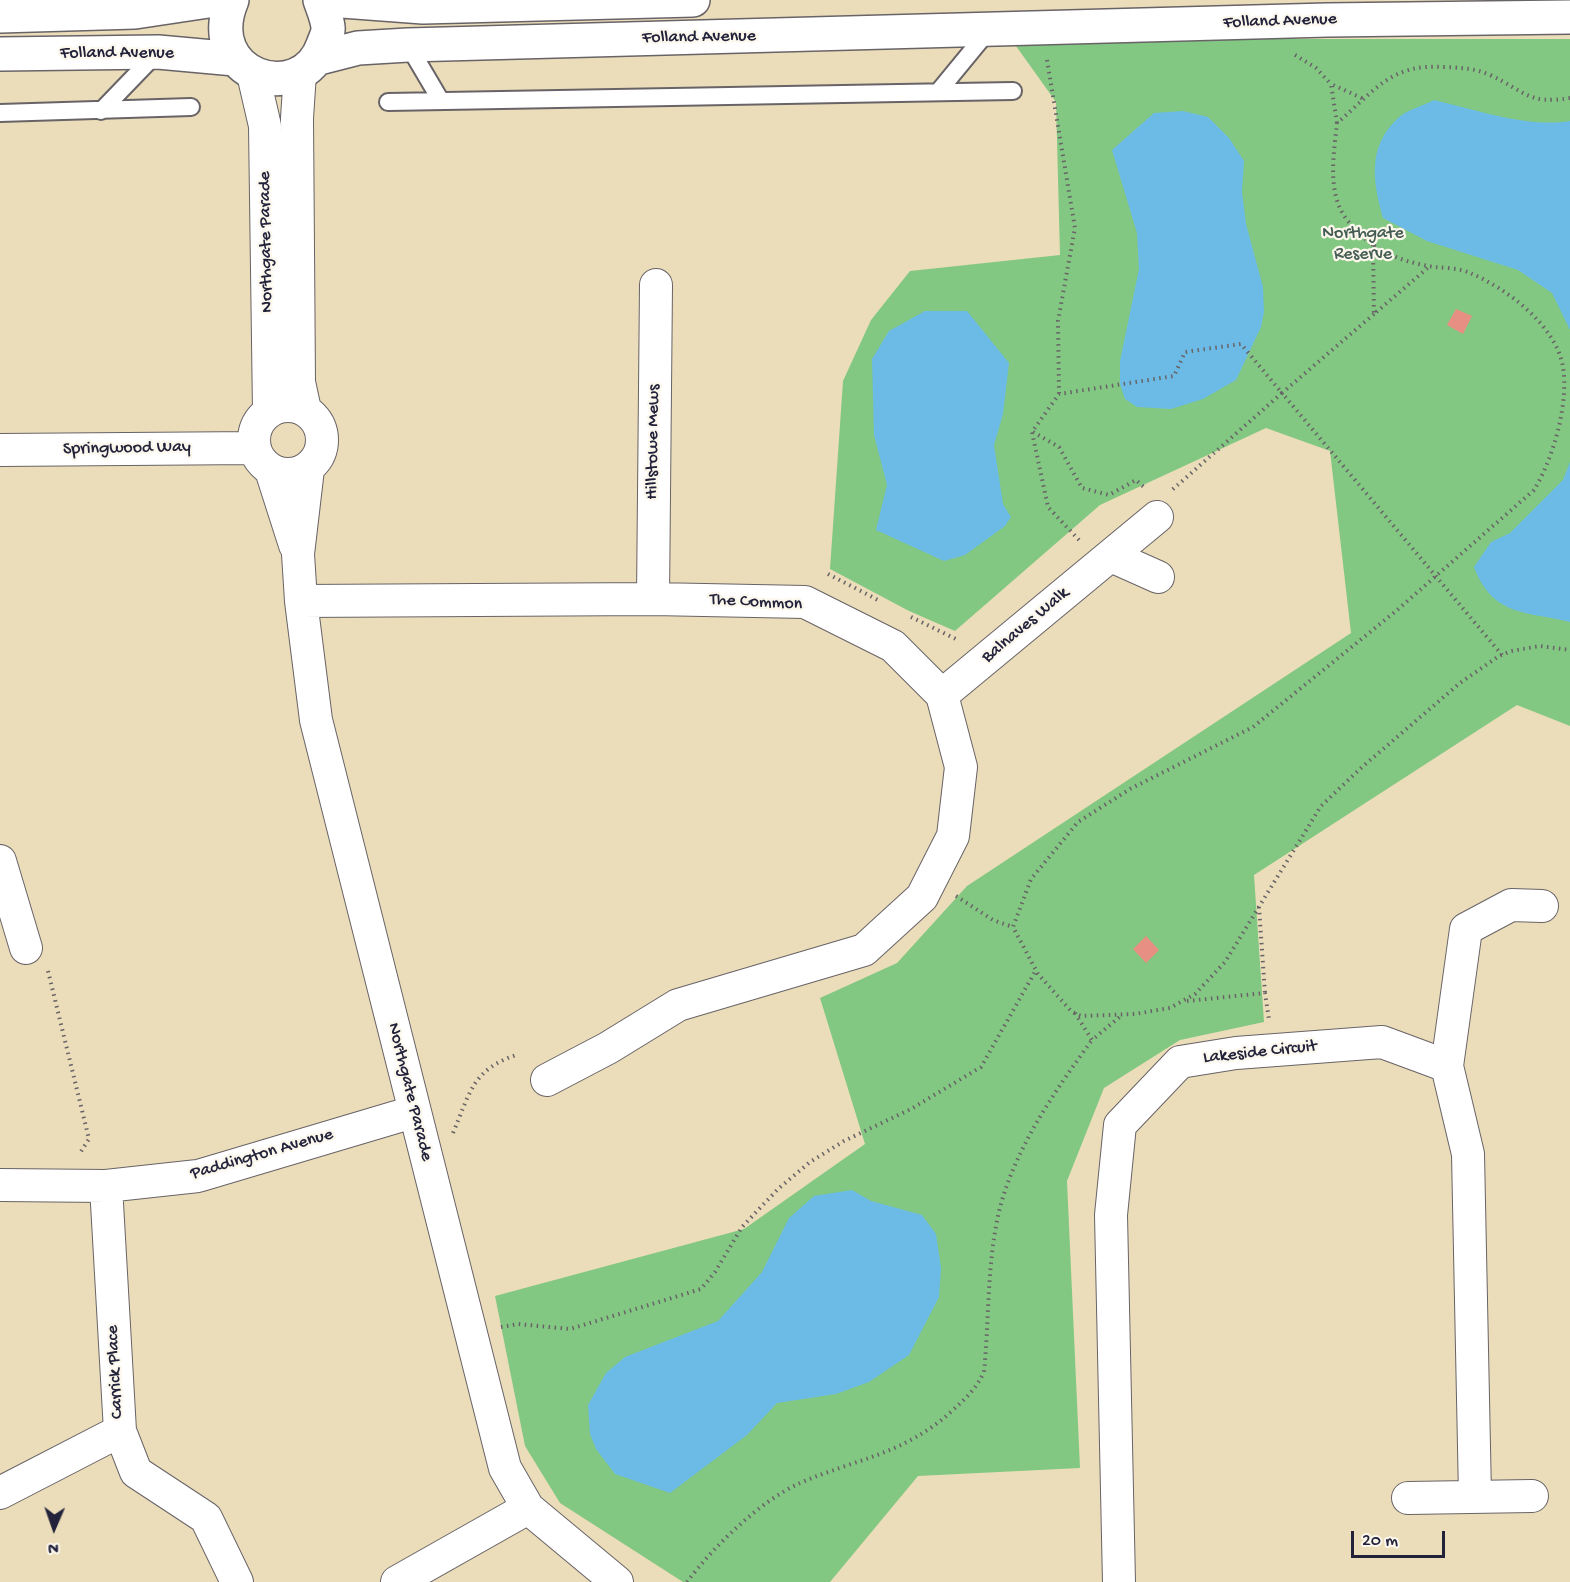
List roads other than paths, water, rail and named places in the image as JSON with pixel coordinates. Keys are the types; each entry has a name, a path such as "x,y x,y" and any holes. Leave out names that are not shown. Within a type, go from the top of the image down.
{"street":[{"path":"0,16 215,0"},
{"path":"232,0 225,17 225,39 244,66"},
{"path":"309,65 328,29 321,0"},
{"name":"Folland Avenue","path":"329,0 425,3 693,0"},
{"name":"Folland Avenue","path":"0,54 158,52 244,66 276,79 358,48 408,45 1327,20 1570,17"},
{"name":"Northgate Parade","path":"304,410 299,382 297,118 309,65"},
{"name":"Northgate Parade","path":"244,66 265,126 269,412"},
{"name":"Hillstowe Mews","path":"652,599 656,285"},
{"path":"286,406 304,410 319,424 322,433 320,453 308,469 296,474 283,475 262,459 256,428 269,412 286,406"},
{"name":"Springwood Way","path":"0,450 262,459"},
{"name":"Northgate Parade","path":"262,459 298,554"},
{"name":"Northgate Parade","path":"308,469 298,554 301,601 316,720 413,1112 505,1468 528,1508 617,1582"},
{"name":"Balnaves Walk","path":"942,695 1157,517"},
{"path":"1111,556 1158,577"},
{"name":"The Common","path":"301,601 652,599 805,602 893,646 942,695"},
{"path":"547,1080 608,1048 678,1005 864,950 922,897 953,836 961,767 942,695"},
{"path":"0,861 37,958"},
{"path":"1475,1496 1468,1154 1447,1066 1466,929 1511,905 1542,906"},
{"name":"Lakeside Circuit","path":"1119,1582 1111,1215 1120,1125 1180,1062 1236,1053 1382,1042 1447,1066"},
{"name":"Paddington Avenue","path":"0,1185 106,1186 198,1176 413,1112"},
{"name":"Carrick Place","path":"106,1186 120,1431 136,1472 207,1518 237,1582"},
{"path":"0,1493 120,1431"},
{"path":"1408,1498 1532,1496"},
{"path":"398,1582 528,1508"}],"lane":[{"path":"938,92 989,30"},
{"path":"408,45 441,101"},
{"path":"101,111 158,52"},
{"path":"388,102 1012,91"},
{"path":"0,113 191,107"}],"water":[{"path":"1434,100 1519,120 1554,123 1570,121 1570,330 1552,293 1518,270 1427,241 1383,218 1375,179 1375,166 1381,142 1387,130 1397,119"},
{"path":"1183,111 1208,117 1229,138 1244,161 1242,192 1246,224 1263,287 1264,312 1261,327 1236,380 1203,399 1171,409 1137,407 1125,399 1120,384 1120,361 1139,269 1137,233 1112,150 1154,113"},
{"path":"925,311 967,311 1009,363 1003,414 994,445 1003,504 1011,517 1005,526 965,555 944,561 876,530 887,485 874,435 872,359 889,331"},
{"path":"1570,462 1570,622 1525,613 1501,603 1482,583 1474,567 1491,542 1510,533 1563,480"},
{"path":"852,1190 871,1201 922,1215 936,1234 941,1268 939,1297 909,1355 869,1382 836,1394 777,1403 747,1435 670,1493 615,1474 596,1449 590,1434 588,1405 606,1373 625,1357 718,1321 762,1272 789,1218 814,1196"}],"park label":[{"name":"Northgate Reserve","path":"1363,244"}]}
